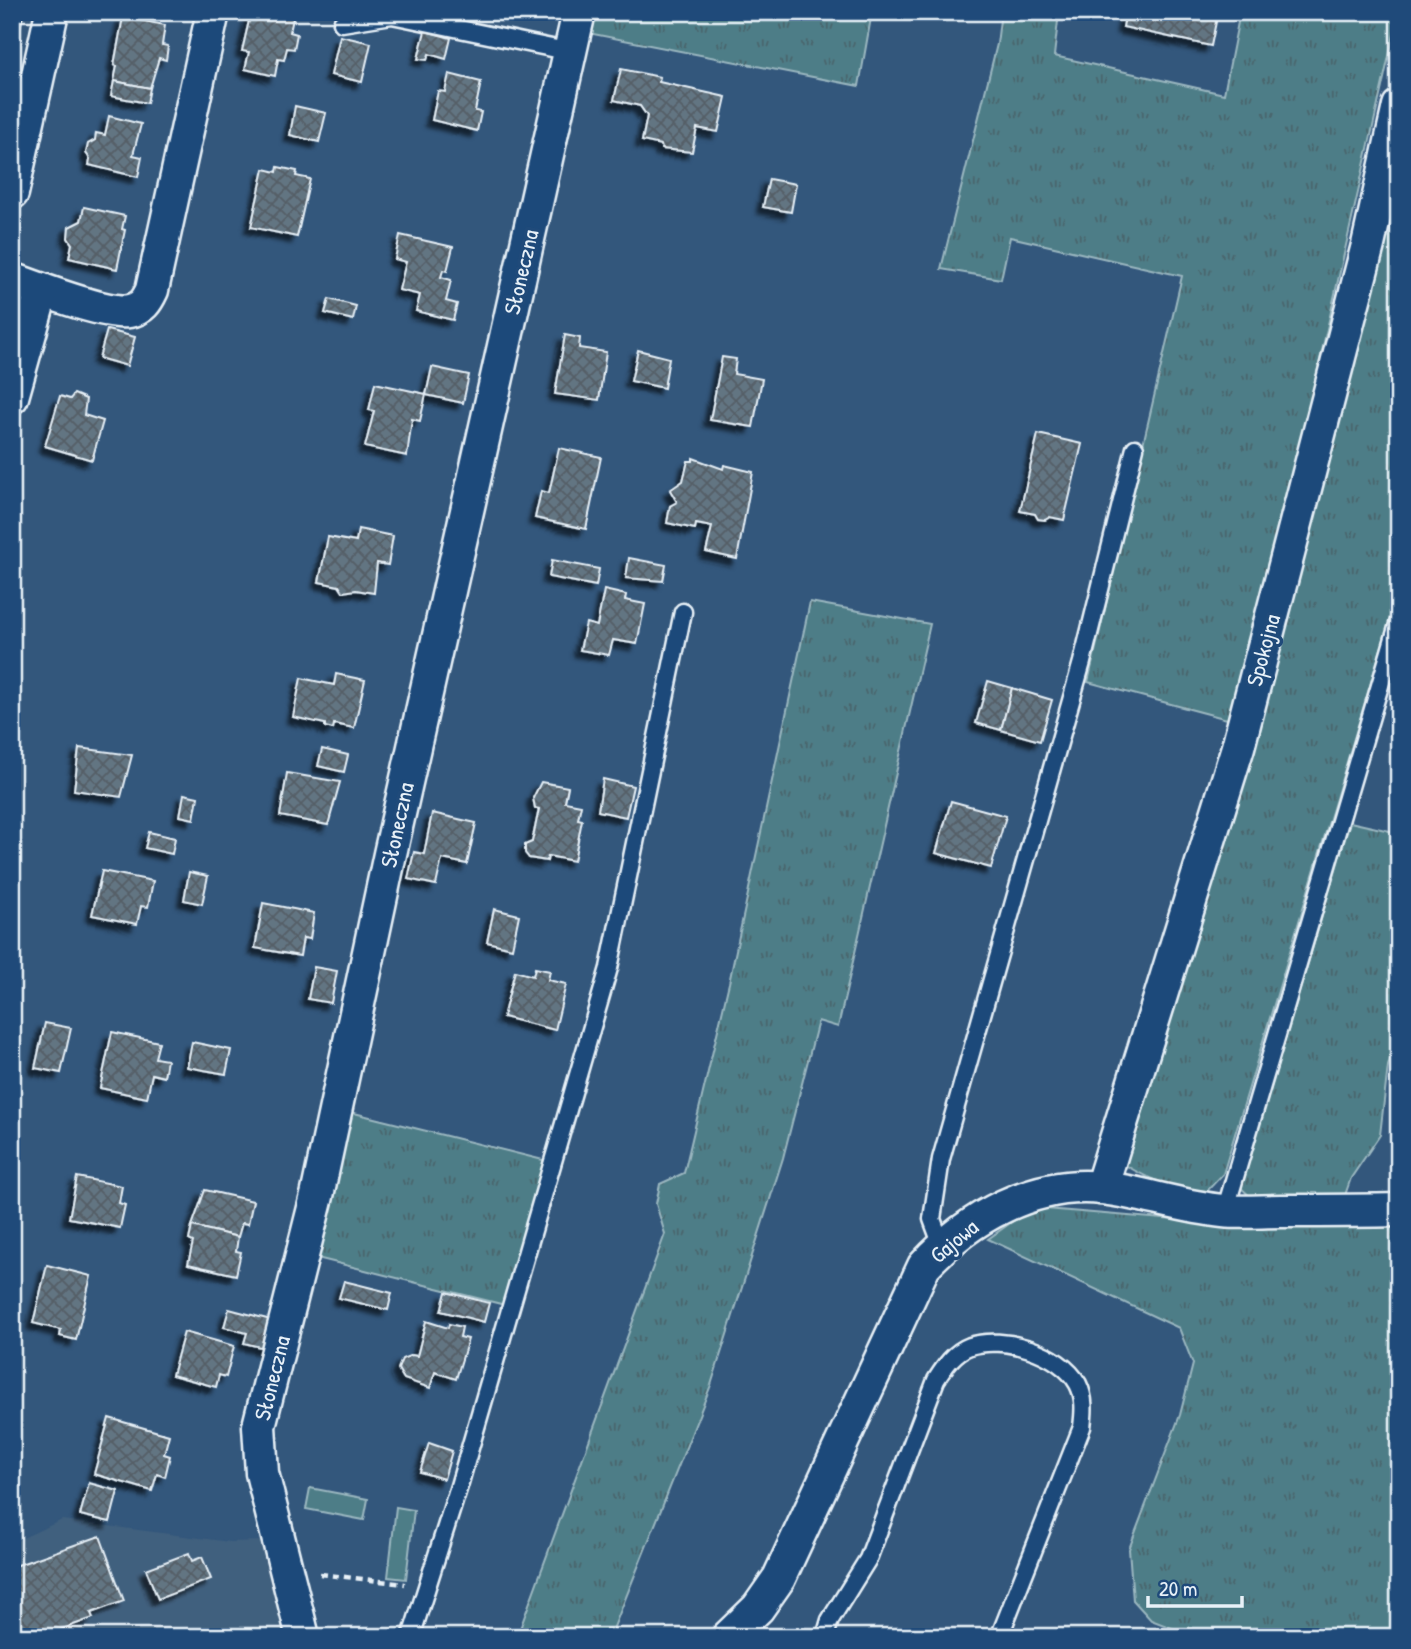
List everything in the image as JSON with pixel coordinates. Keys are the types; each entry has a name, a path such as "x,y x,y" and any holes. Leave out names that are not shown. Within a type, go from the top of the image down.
{"street":[{"path":"12,193 52,12"},
{"path":"12,279 113,310 131,311 141,307 152,290 213,12"},
{"name":"Słoneczna","path":"303,1637 261,1473 259,1426 317,1196 484,429 579,12"},
{"name":"Spokojna","path":"1101,1188 1238,747 1368,245 1399,106"},
{"path":"12,397 42,290"},
{"name":"Gajowa","path":"728,1637 758,1608 779,1578 924,1266 942,1246 993,1210 1050,1192 1101,1188 1225,1211 1399,1210"}],"lane":[{"path":"342,23 391,15 571,52"},
{"path":"942,1246 932,1219 941,1159 1074,688 1135,448"},
{"path":"411,1637 578,1082 608,968 683,611"},
{"path":"1225,1211 1399,621"},
{"path":"825,1637 830,1620 868,1559 936,1380 949,1360 969,1346 1000,1341 1032,1351 1063,1366 1077,1383 1085,1406 1083,1427 1002,1636"}],"path":[{"path":"284,1569 427,1587"}],"shaded area":[{"path":"62,1520 230,1542 262,1541 290,1637 12,1637 12,1543"}],"green space":[{"path":"592,12 872,12 859,86 588,33"},
{"path":"1001,12 1059,12 1054,56 1224,94 1240,12 1399,12 1312,395 1231,720 1088,682 1182,276 1010,237 1001,279 941,269 997,44"},
{"path":"1399,180 1399,589 1223,1174 1207,1191 1174,1187 1125,1165 1255,748"},
{"path":"810,602 930,624 838,1027 818,1021 783,1158 711,1385 610,1637 517,1637 665,1234 656,1204 660,1184 684,1173 729,983"},
{"path":"1350,822 1399,833 1399,1032 1388,1066 1380,1135 1351,1178 1344,1198 1251,1197 1241,1188"},
{"path":"346,1111 547,1161 505,1305 313,1257"},
{"path":"1046,1209 1234,1225 1399,1226 1399,1637 1195,1637 1151,1620 1133,1600 1129,1549 1180,1415 1193,1364 1179,1328 988,1239 1027,1211"},
{"path":"310,1488 368,1499 364,1520 306,1509"},
{"path":"396,1507 414,1510 406,1579 388,1577"}],"building":[{"path":"12,12 24,12 19,32 12,31"},
{"path":"251,12 294,14 290,32 297,34 294,49 287,48 284,60 278,59 275,76 245,69 249,52 242,51"},
{"path":"1126,12 1159,12 1178,16 1179,12 1218,12 1211,46 1123,27"},
{"path":"123,17 165,25 162,45 168,46 166,60 159,58 150,88 114,81 117,66 114,65"},
{"path":"425,31 451,38 446,59 429,54 427,60 418,59"},
{"path":"340,36 371,43 362,82 331,75"},
{"path":"621,69 660,77 659,82 726,97 718,132 697,128 692,152 662,149 661,145 642,141 647,116 640,106 614,100"},
{"path":"449,74 481,82 475,111 481,112 477,131 432,120 438,91 445,92"},
{"path":"114,81 150,88 147,103 111,96"},
{"path":"295,106 326,113 319,142 290,135"},
{"path":"109,116 141,124 133,155 142,157 138,177 89,165 90,159 86,153 88,144 95,140 96,133 105,135"},
{"path":"278,167 297,171 296,176 310,179 297,237 251,227 264,169 277,172"},
{"path":"769,179 796,184 791,212 763,207"},
{"path":"84,207 125,216 117,269 69,258 72,244 68,238 69,227 81,221"},
{"path":"400,235 453,247 447,271 443,270 441,277 451,280 446,301 457,304 453,320 416,311 420,295 399,290 406,262 395,259"},
{"path":"329,299 356,306 353,320 325,313"},
{"path":"107,330 135,337 127,366 99,358"},
{"path":"565,335 580,338 579,348 606,352 599,400 555,394"},
{"path":"638,350 669,358 664,388 631,381"},
{"path":"722,357 736,359 734,374 762,379 753,427 710,420"},
{"path":"432,367 469,375 463,403 426,395"},
{"path":"375,383 426,394 420,421 412,419 407,456 365,447 374,411 369,410"},
{"path":"74,394 86,399 84,415 103,421 92,460 45,446 60,396 70,399"},
{"path":"1038,434 1082,444 1064,520 1050,517 1045,520 1038,519 1035,514 1020,511"},
{"path":"559,448 601,457 586,529 535,518 541,491 549,493"},
{"path":"693,458 723,469 724,465 753,472 737,559 706,552 712,527 696,524 695,529 667,523 670,506 677,502 670,490 683,481 688,461 693,461"},
{"path":"358,529 393,536 388,565 377,563 374,593 356,590 343,592 339,586 319,582 328,537 356,542"},
{"path":"629,558 666,565 663,581 626,578"},
{"path":"552,560 599,569 596,586 549,577"},
{"path":"604,590 626,595 625,600 645,604 637,644 613,640 609,655 580,650 586,623 597,626"},
{"path":"336,674 365,680 354,728 334,724 333,729 325,727 325,724 293,717 301,678 334,685"},
{"path":"988,681 1012,688 1001,730 976,723"},
{"path":"1012,688 1052,700 1040,741 1001,730"},
{"path":"79,748 132,755 121,797 74,790"},
{"path":"322,749 348,755 344,772 318,766"},
{"path":"287,773 340,782 328,825 280,816"},
{"path":"603,779 633,786 626,817 598,811"},
{"path":"541,782 568,787 565,802 581,805 578,819 582,820 574,861 548,856 547,861 529,858 525,853 525,845 532,842 539,809 535,808 533,798"},
{"path":"184,794 198,797 194,819 180,816"},
{"path":"951,801 1006,816 991,868 936,853"},
{"path":"432,813 476,823 467,864 442,859 436,885 408,879 414,852 424,854"},
{"path":"149,832 175,838 172,854 145,848"},
{"path":"102,871 153,881 148,907 141,906 137,924 92,915"},
{"path":"189,872 208,876 202,904 184,900"},
{"path":"263,903 314,913 310,939 303,938 300,956 255,948"},
{"path":"494,909 519,915 512,948 487,942"},
{"path":"314,967 337,971 331,1003 308,999"},
{"path":"535,968 550,971 548,980 566,984 555,1030 503,1017 515,971 533,976"},
{"path":"45,1023 71,1028 61,1073 35,1068"},
{"path":"112,1032 159,1042 155,1058 167,1060 164,1077 152,1074 147,1098 100,1088"},
{"path":"192,1042 231,1050 226,1074 187,1067"},
{"path":"77,1177 122,1186 119,1203 125,1205 120,1228 69,1218"},
{"path":"205,1190 253,1201 248,1224 242,1223 238,1237 192,1226"},
{"path":"192,1226 238,1237 236,1251 241,1252 236,1275 188,1264 193,1242 189,1240"},
{"path":"47,1265 91,1276 76,1340 60,1336 61,1330 33,1323"},
{"path":"344,1281 392,1293 388,1310 339,1298"},
{"path":"446,1292 489,1303 484,1322 441,1311"},
{"path":"229,1309 275,1321 268,1349 244,1343 247,1333 224,1327"},
{"path":"426,1321 448,1328 449,1324 462,1327 460,1337 468,1339 456,1379 435,1372 430,1388 404,1379 398,1369 402,1359 417,1356"},
{"path":"184,1332 234,1346 226,1377 219,1375 216,1387 172,1375"},
{"path":"109,1418 169,1435 164,1454 170,1456 165,1477 157,1474 152,1491 94,1474"},
{"path":"429,1443 452,1451 444,1479 420,1472"},
{"path":"89,1483 118,1491 110,1522 80,1515"},
{"path":"100,1536 124,1601 91,1613 93,1618 40,1637 12,1637 12,1567"},
{"path":"189,1553 192,1561 202,1557 211,1579 158,1599 146,1569"}]}
